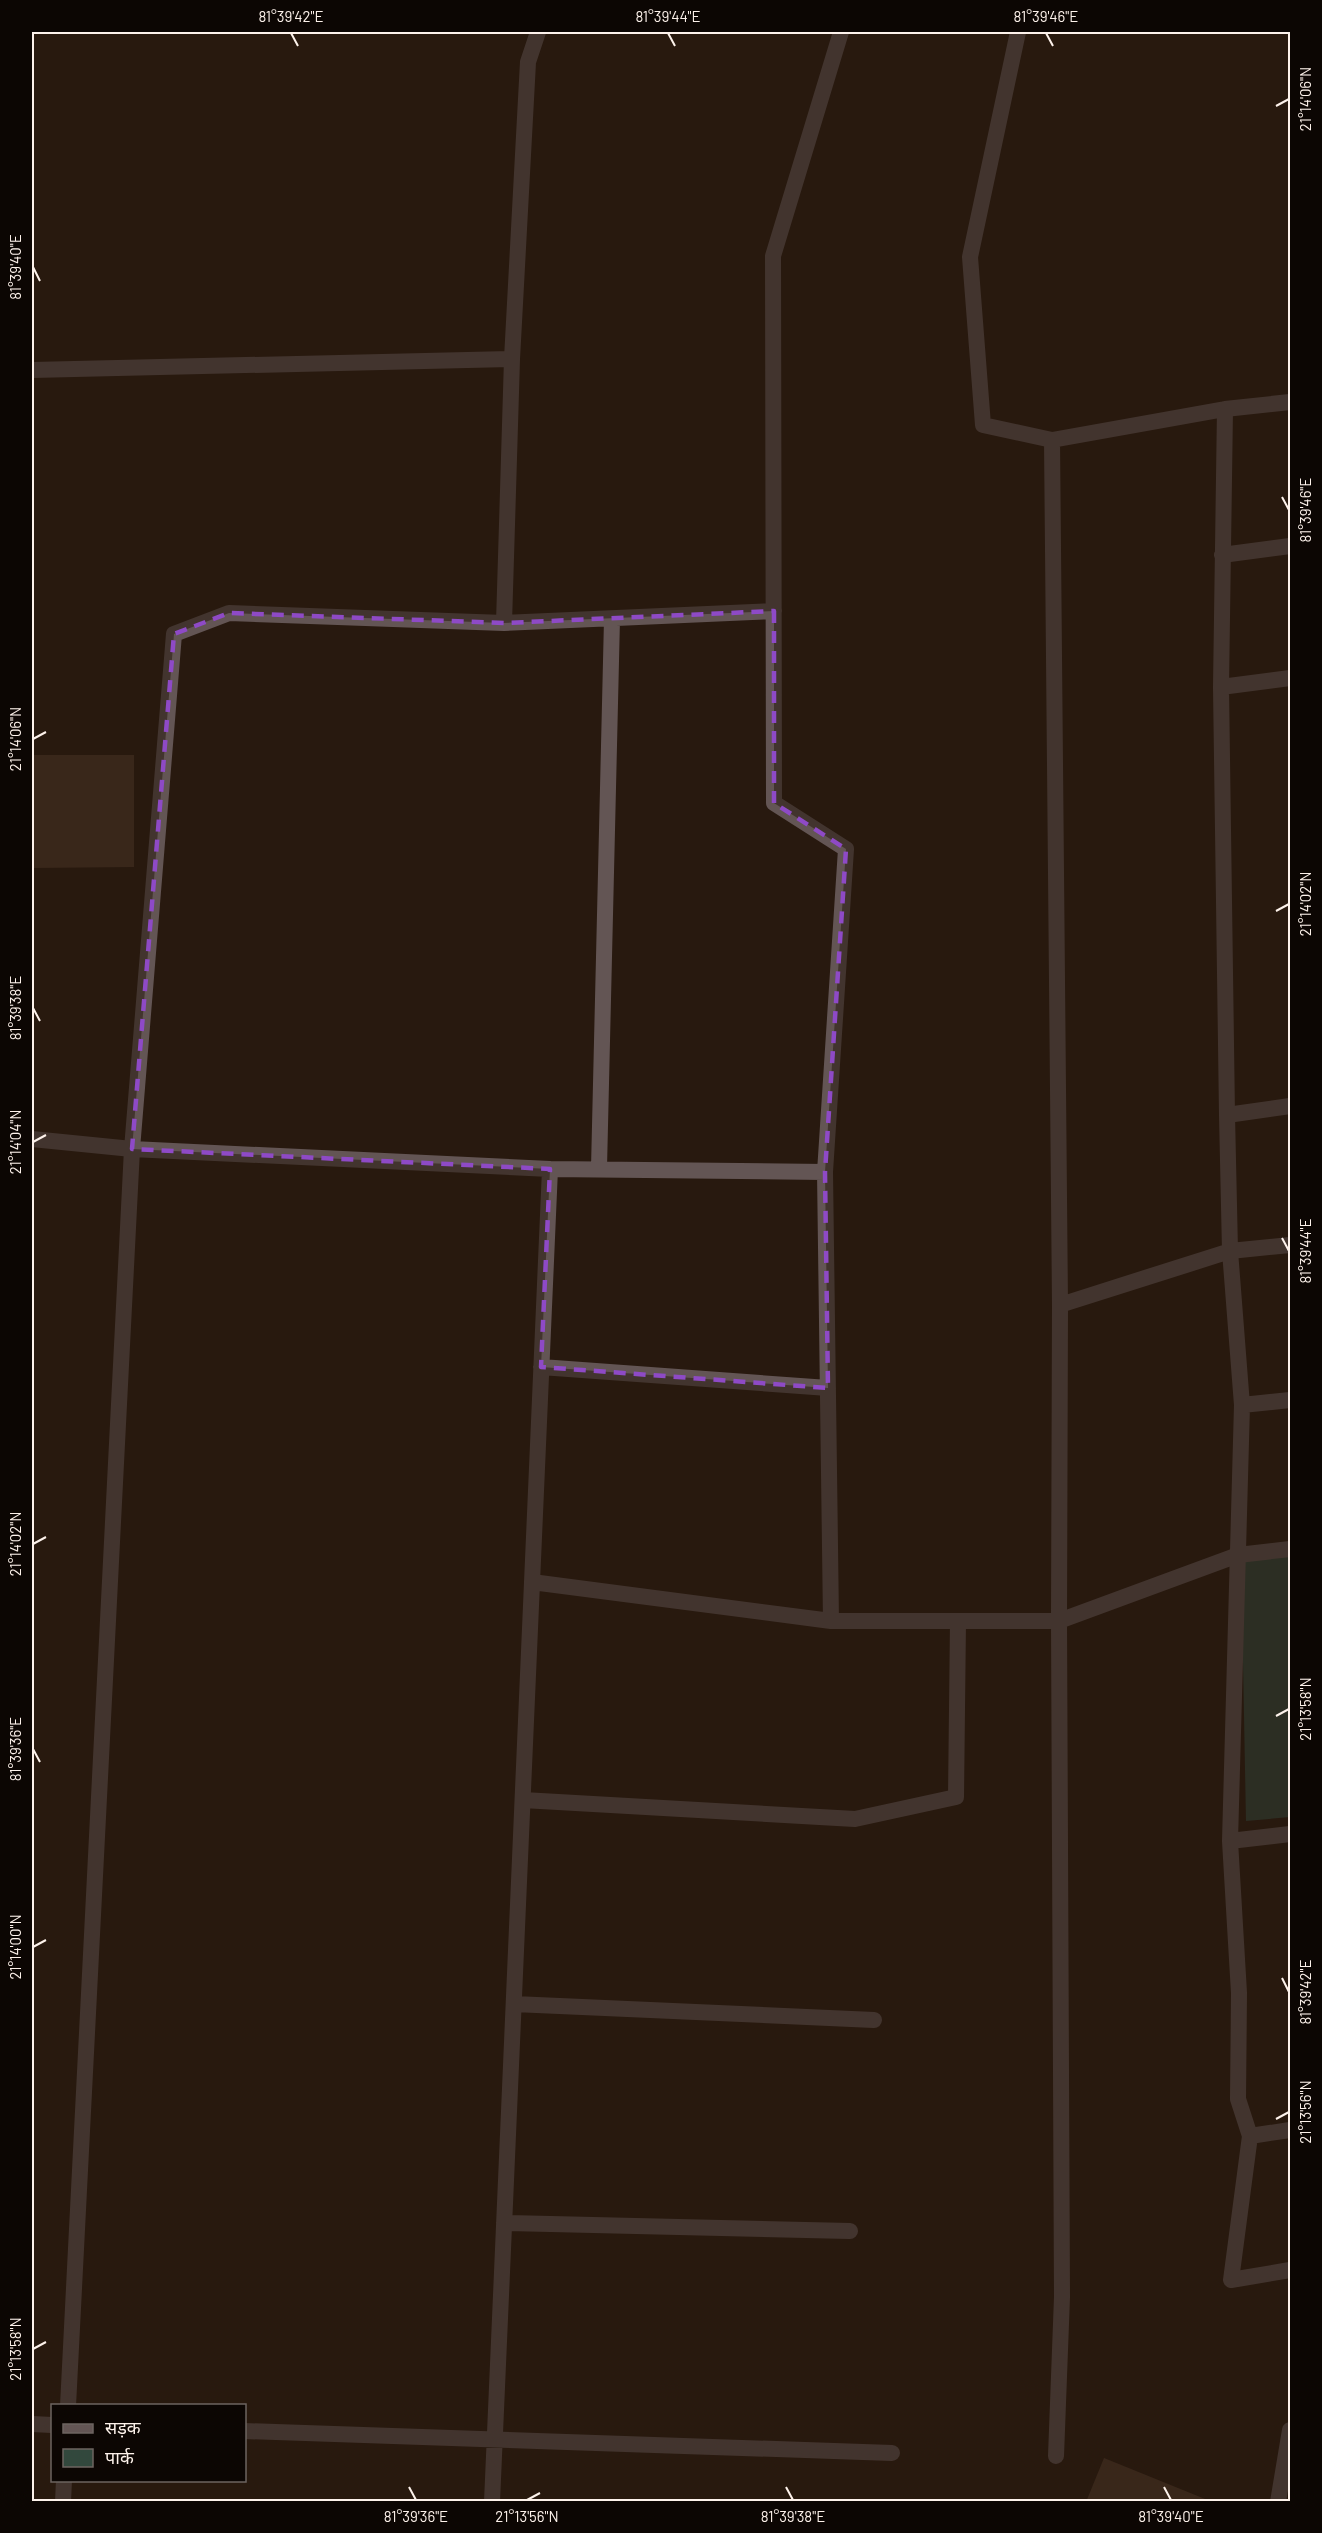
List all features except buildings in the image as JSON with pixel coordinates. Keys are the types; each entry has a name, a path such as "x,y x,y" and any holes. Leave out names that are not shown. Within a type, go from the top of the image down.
{"street":[{"path":"504,623 513,359 528,62 538,32"},
{"path":"831,1621 825,1172 846,849 774,802 773,256 841,32"},
{"path":"1018,32 970,257 983,425 1052,440 1225,409 1290,402"},
{"path":"32,369 513,359"},
{"path":"1225,409 1221,687 1227,1115 1230,1251 1242,1405 1230,1841 1239,1993 1238,2099 1250,2136 1232,2280 1290,2270"},
{"path":"1052,440 1060,1305 1062,2297 1056,2456"},
{"path":"1222,555 1290,546"},
{"path":"68,2404 132,1149 174,634 229,613 504,623 774,611"},
{"path":"599,1168 612,619"},
{"path":"1221,687 1290,678"},
{"path":"1227,1115 1290,1106"},
{"path":"32,1139 132,1149 550,1169 825,1172"},
{"path":"492,2502 550,1169"},
{"path":"1060,1305 1230,1251 1290,1245"},
{"path":"541,1367 828,1388"},
{"path":"1242,1405 1290,1400"},
{"path":"532,1582 831,1621 1059,1621 1238,1555 1290,1548"},
{"path":"523,1800 855,1819 956,1797 958,1621"},
{"path":"1230,1841 1290,1834"},
{"path":"514,2004 874,2020"},
{"path":"1250,2136 1290,2130"},
{"path":"504,2223 850,2232"},
{"path":"32,2424 51,2425"},
{"path":"1278,2502 1290,2430"},
{"path":"246,2431 892,2453"},
{"path":"63,2502 64,2482"}],"highlighted area":[{"path":"774,611 774,803 846,849 825,1172 828,1388 541,1367 550,1169 132,1149 174,634 229,613 504,623"}],"green space":[{"path":"1290,1551 1290,1817 1246,1821 1241,1555"}]}
